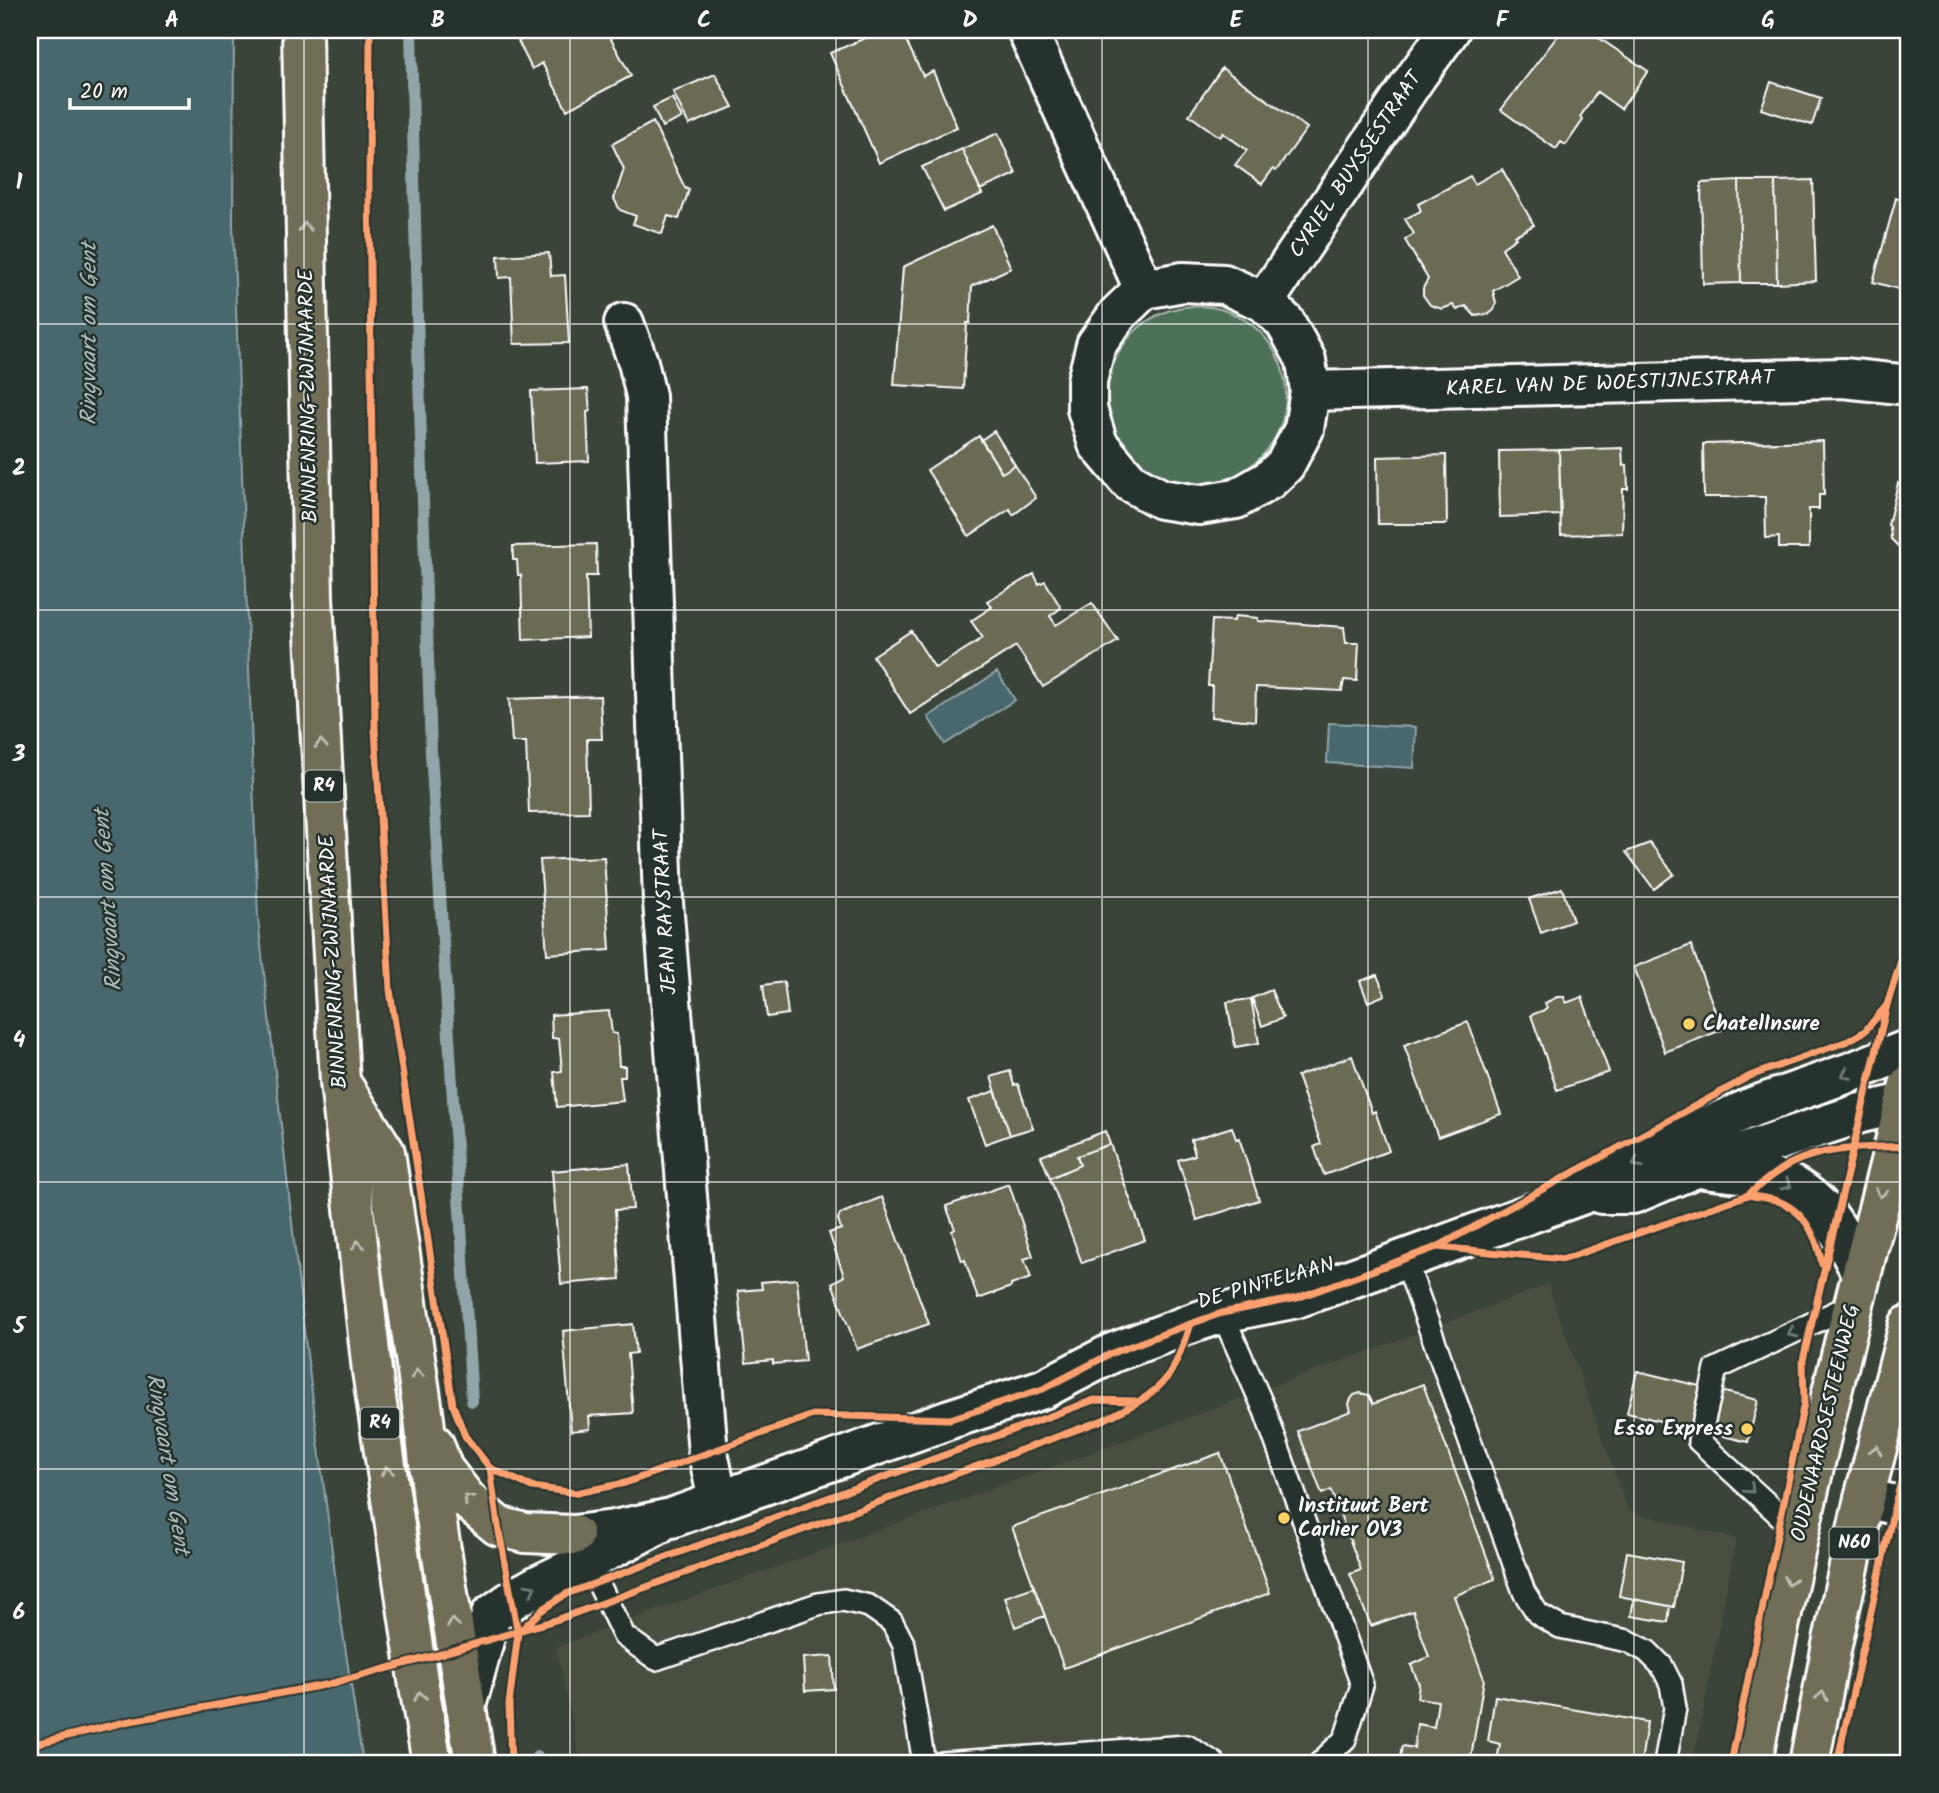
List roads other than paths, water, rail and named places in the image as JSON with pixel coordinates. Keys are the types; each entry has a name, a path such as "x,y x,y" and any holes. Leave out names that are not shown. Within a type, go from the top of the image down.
{"highway":[{"name":"BINNENRING-ZWIJNAARDE","path":"302,30 313,598 340,1082 372,1371 432,1763"},
{"name":"R4","path":"340,1082 385,1152 433,1499 475,1763"},
{"name":"OUDENAARDSESTEENWEG","path":"1752,1763 1799,1533 1857,1288 1908,1096"},
{"name":"N60","path":"1809,1763 1864,1498 1909,1325"},
{"path":"424,1419 443,1469 467,1500 498,1526 581,1548"}],"street":[{"path":"1027,30 1144,289"},
{"name":"CYRIEL BUYSSESTRAAT","path":"1264,302 1450,30"},
{"path":"1182,282 1224,284 1264,302 1285,322 1306,360 1311,391 1304,429 1285,465 1269,480 1236,499 1199,505 1161,499 1130,482 1098,444 1087,410 1087,380 1096,345 1118,314 1144,289 1182,282"},
{"name":"JEAN RAYSTRAAT","path":"624,323 638,362 646,396 663,902 708,1453 718,1501"},
{"name":"KAREL VAN DE WOESTIJNESTRAAT","path":"1311,391 1843,378 1909,385"},
{"name":"DE PINTELAAN","path":"466,1706 491,1615 538,1585 581,1548 614,1530 671,1518 950,1419 1043,1389 1112,1353 1222,1313 1297,1298 1581,1195 1685,1136 1755,1106 1909,1049"},
{"name":"DE PINTELAAN","path":"1581,1195 1633,1194 1696,1168 1908,1096"},
{"name":"DE PINTELAAN","path":"1696,1168 1769,1177 1786,1183 1809,1197 1821,1206 1835,1223 1857,1288"},
{"path":"1864,1498 1909,1508"}],"lane":[{"path":"1405,1259 1524,1592 1538,1614 1560,1627 1628,1641 1647,1651 1661,1666 1671,1684 1675,1708 1665,1763"},
{"path":"1799,1533 1699,1441 1717,1369 1857,1288"},
{"path":"1222,1313 1265,1411 1362,1685 1345,1739 1320,1763"},
{"path":"581,1548 624,1636 656,1659 818,1604 843,1600 869,1606 892,1622 904,1645 924,1763"},
{"path":"942,1763 1187,1746 1214,1763"}],"water":[{"name":"Ringvaart om Gent","path":"30,30 234,30 233,224 258,919 304,1330 340,1614 363,1763 32,1763"},
{"path":"997,672 1015,700 945,744 928,717"},
{"path":"1329,723 1416,727 1414,768 1327,763"}],"waterway":[{"path":"411,30 431,752 472,1401"},
{"path":"537,1757 538,1763"}],"place":[{"name":"ChatelInsure","path":"1689,1024"},
{"name":"Esso Express","path":"1747,1429"},
{"name":"Instituut Bert Carlier OV3","path":"1284,1518"}]}
